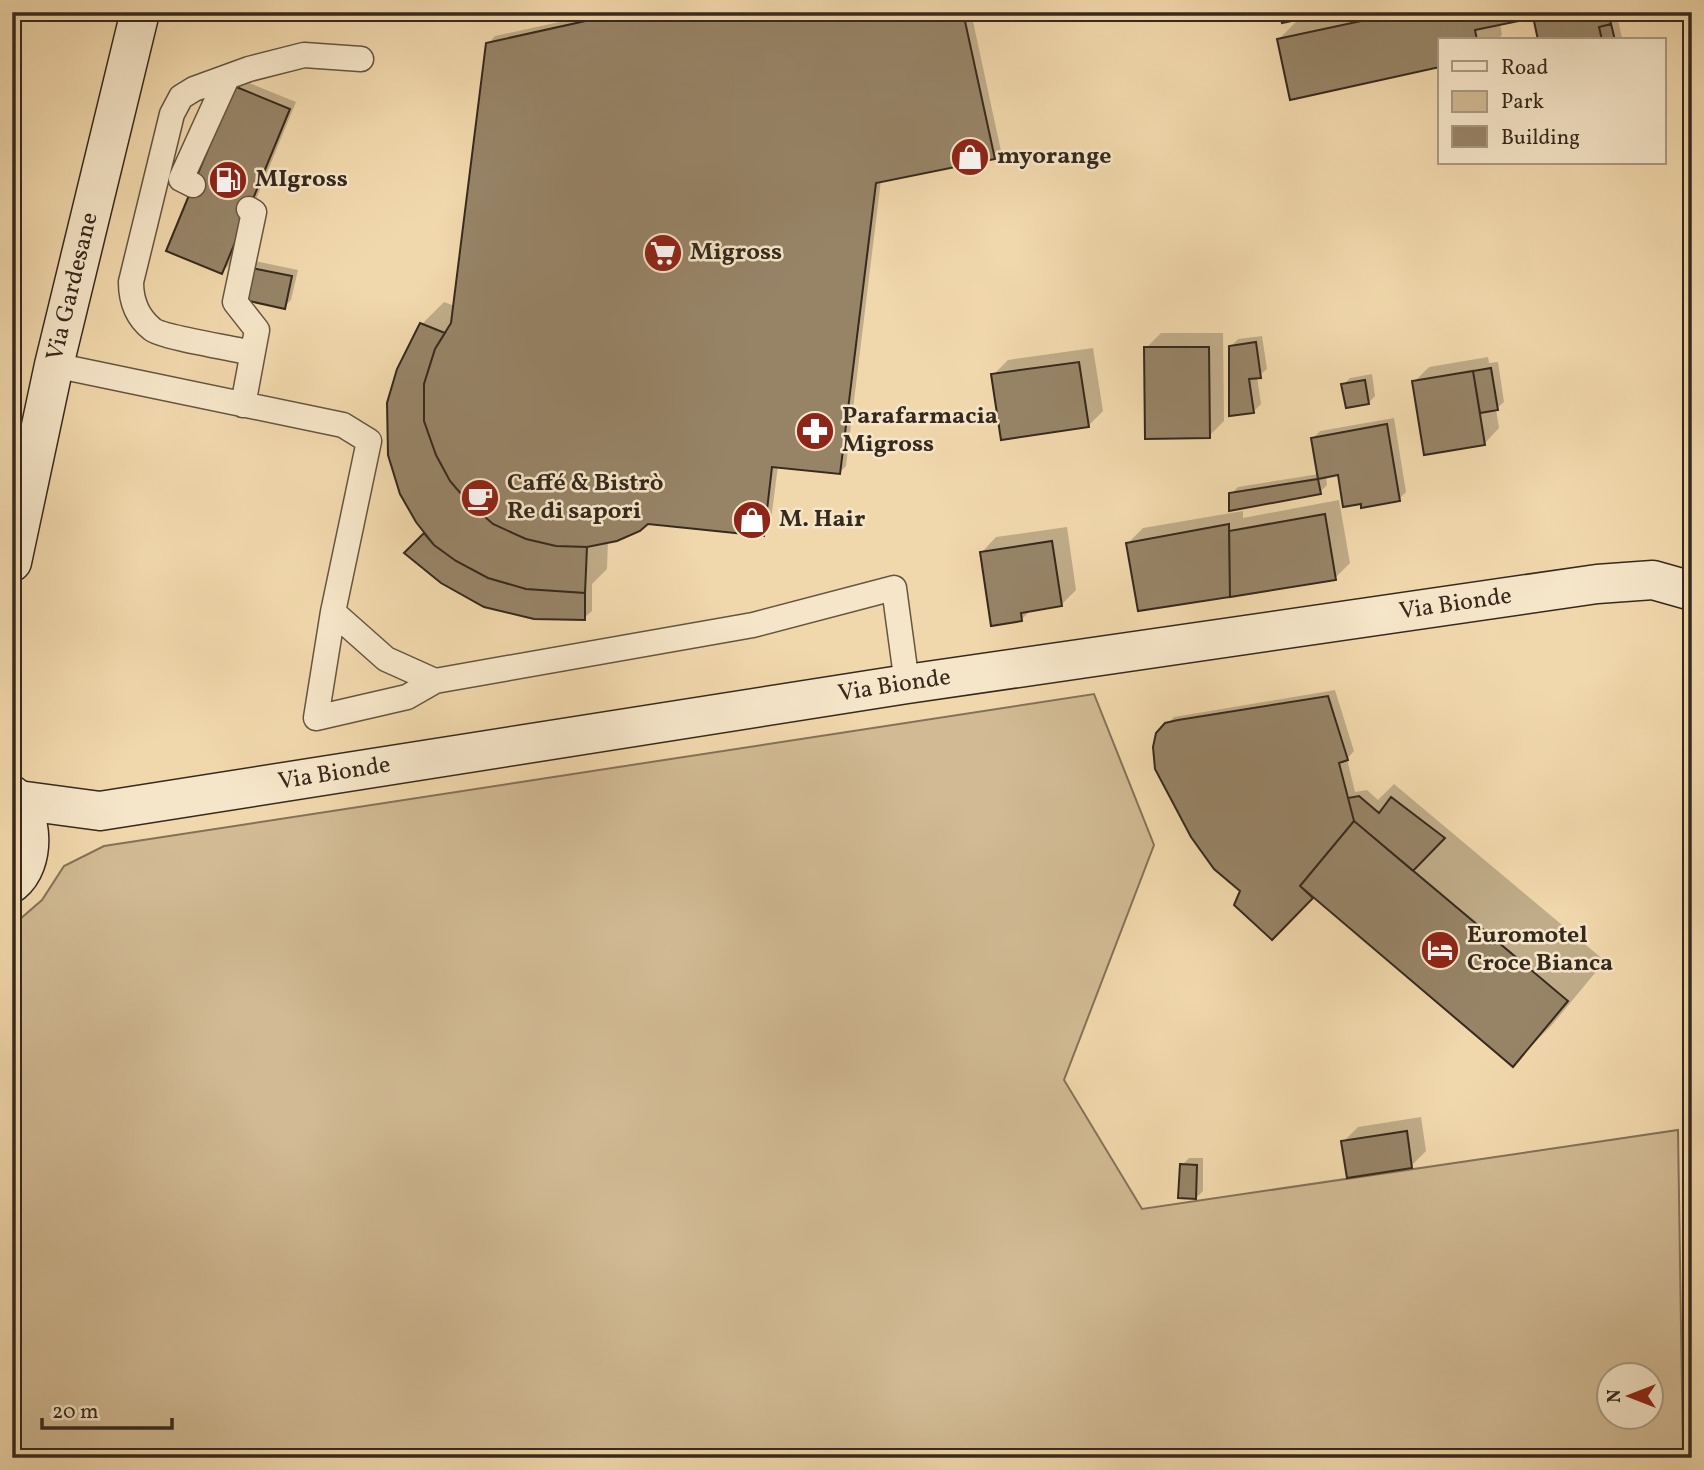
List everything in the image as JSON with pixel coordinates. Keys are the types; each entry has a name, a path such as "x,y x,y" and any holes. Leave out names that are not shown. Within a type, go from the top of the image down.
{"street":[{"name":"Via Gardesane","path":"12,562 54,365 140,12"},
{"name":"Via Bionde","path":"15,797 100,811 907,684 1597,584 1653,580 1692,591"},
{"path":"15,797 29,825 20,868"},
{"name":"Via Bionde","path":"20,868 100,811"}],"lane":[{"path":"252,353 154,331 140,316 131,299 131,282 172,114 181,97 194,89 304,55 361,59"},
{"path":"193,185 181,179 226,78"},
{"path":"243,405 257,331 235,302 254,212 249,209"},
{"path":"54,365 343,425 369,440 333,612 316,718 407,696 435,681 753,625 894,588 907,684"},
{"path":"333,612 386,659 435,681"}],"green space":[{"path":"1094,694 1154,845 1064,1080 1142,1209 1678,1130 1683,1458 12,1458 12,926 42,900 64,866 104,846"}],"building":[{"name":"Migross","path":"626,12 963,12 995,159 876,183 840,474 772,467 764,536 648,524 640,531 617,541 587,547 556,546 526,539 493,524 468,502 450,481 436,455 424,421 424,384 435,349 451,323 486,43"},
{"path":"1280,12 1314,12 1315,16 1282,23"},
{"path":"1403,12 1532,12 1533,18 1475,30 1477,38 1438,38 1438,67 1290,100 1277,39"},
{"path":"1532,12 1608,12 1611,24 1599,27 1602,38 1538,38"},
{"path":"1611,24 1614,38 1602,38 1599,27"},
{"path":"234,86 290,109 222,274 166,251"},
{"path":"247,267 292,276 285,309 240,299"},
{"path":"420,323 445,333 435,349 424,384 424,421 436,455 450,481 468,502 493,524 526,539 556,546 587,547 585,593 526,589 488,578 456,561 434,545 416,522 400,494 388,455 387,403 397,369"},
{"path":"1256,342 1261,378 1249,379 1254,413 1229,416 1229,346"},
{"path":"1144,347 1209,347 1210,438 1145,439"},
{"path":"1079,362 1089,427 1001,440 991,374"},
{"path":"1491,368 1498,410 1480,413 1473,371"},
{"path":"1473,371 1485,445 1424,455 1412,381"},
{"path":"1365,380 1369,404 1346,408 1341,384"},
{"path":"1387,424 1400,501 1361,508 1361,504 1343,507 1338,475 1318,479 1311,438"},
{"path":"1318,479 1321,494 1229,511 1229,493"},
{"path":"1325,514 1336,580 1230,597 1229,531"},
{"path":"1229,524 1230,597 1138,611 1126,543"},
{"path":"424,533 434,545 456,561 488,578 526,589 585,593 585,620 534,619 484,607 441,583 404,553"},
{"path":"1052,541 1062,606 1021,613 1022,621 991,626 980,552"},
{"path":"1328,696 1348,760 1339,763 1354,821 1300,886 1313,898 1272,940 1234,905 1240,891 1214,869 1191,837 1155,769 1153,747 1156,733 1165,723 1178,720"},
{"path":"1359,796 1379,813 1391,797 1445,838 1413,871 1354,821 1348,798"},
{"name":"Euromotel Croce Bianca","path":"1354,821 1568,1001 1513,1067 1300,886"},
{"path":"1407,1131 1412,1168 1347,1178 1341,1141"},
{"path":"1180,1164 1197,1165 1196,1199 1178,1198"}],"place":[{"name":"myorange","path":"970,157"},
{"name":"MIgross","path":"228,180"},
{"name":"Migross","path":"663,253"},
{"name":"Parafarmacia Migross","path":"815,431"},
{"name":"Caffé & Bistrò Re di sapori","path":"480,498"},
{"name":"M. Hair","path":"752,520"},
{"name":"Euromotel Croce Bianca","path":"1440,950"}]}
